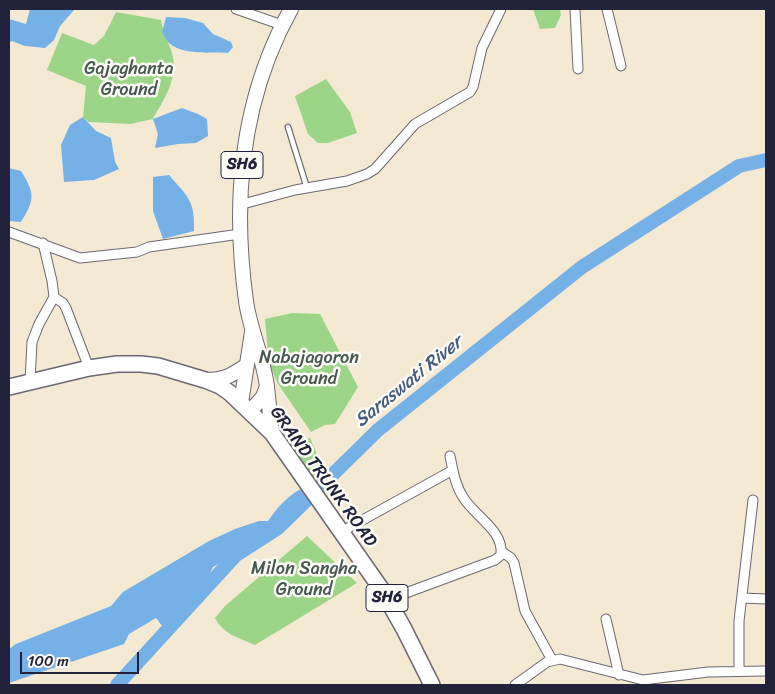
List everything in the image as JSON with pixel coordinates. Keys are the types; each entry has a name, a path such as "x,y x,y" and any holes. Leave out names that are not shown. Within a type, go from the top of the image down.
{"highway":[{"name":"GRAND TRUNK ROAD","path":"9,387 89,368 117,364 158,366 220,386 246,407 272,433 388,600 432,685"}],"main road":[{"name":"SH6","path":"267,386 263,363 246,302 239,205 243,156 252,106 259,82 282,25 291,9"},
{"name":"SH6","path":"246,407 247,365 252,329"},
{"path":"205,380 226,378 247,365"},
{"path":"246,407 264,398 267,386"},
{"path":"267,386 272,433"}],"street":[{"path":"236,9 282,25"},
{"path":"239,205 307,188 347,181 375,169 416,124 470,92 473,87 482,48 500,9"},
{"path":"575,9 578,69"},
{"path":"607,9 621,66"},
{"path":"9,232 80,258 138,252 149,247 240,234"},
{"path":"30,381 32,342 54,297 43,243"},
{"path":"54,297 62,302 66,308 89,368"},
{"path":"388,600 499,558 501,547 492,529 462,496 452,470 450,456"},
{"path":"342,532 452,470"},
{"path":"739,671 742,598 753,500"},
{"path":"501,551 511,558 514,564 525,611 552,660"},
{"path":"742,598 766,599"},
{"path":"606,619 618,675"},
{"path":"515,685 552,660 560,659 648,682 708,672 766,671"}],"lane":[{"path":"288,127 307,188"}],"green space":[{"path":"533,9 560,9 561,15 555,28 540,29"},
{"name":"Gajaghanta Ground","path":"116,12 161,20 173,57 173,74 165,97 153,119 130,124 89,122 83,117 86,86 47,70 62,33 94,45 104,36"},
{"path":"326,79 350,112 357,133 328,143 318,143 308,134 295,96"},
{"name":"Nabajagoron Ground","path":"292,313 320,314 358,387 335,424 325,425 311,432 278,384 269,363 265,319"},
{"path":"310,438 328,479 311,481 288,441"},
{"name":"Milon Sangha Ground","path":"307,536 357,583 255,645 232,635 222,628 215,618 225,606"}],"water":[{"path":"30,9 75,9 60,26 54,40 45,48 25,46 12,41 9,43 9,19 26,24"},
{"path":"166,17 185,18 203,23 213,34 231,42 233,47 228,53 197,52 174,47 168,42 162,32"},
{"path":"182,108 207,119 208,136 196,143 155,148 158,134 153,119"},
{"path":"83,117 96,131 111,138 115,162 119,169 94,180 64,182 61,145 70,125"},
{"path":"9,168 21,171 31,191 31,202 21,222 9,221"},
{"path":"169,175 192,205 194,231 163,239 153,211 153,177"},
{"path":"303,488 310,497 278,528 236,555 213,567 200,594 166,631 156,618 129,634 124,644 9,683 9,649 16,644 111,606 123,592 209,541 235,529 259,521 268,521 283,502"}],"waterway":[{"name":"Saraswati River","path":"117,685 236,555 278,528 378,430 582,267 739,166 766,160"}]}
